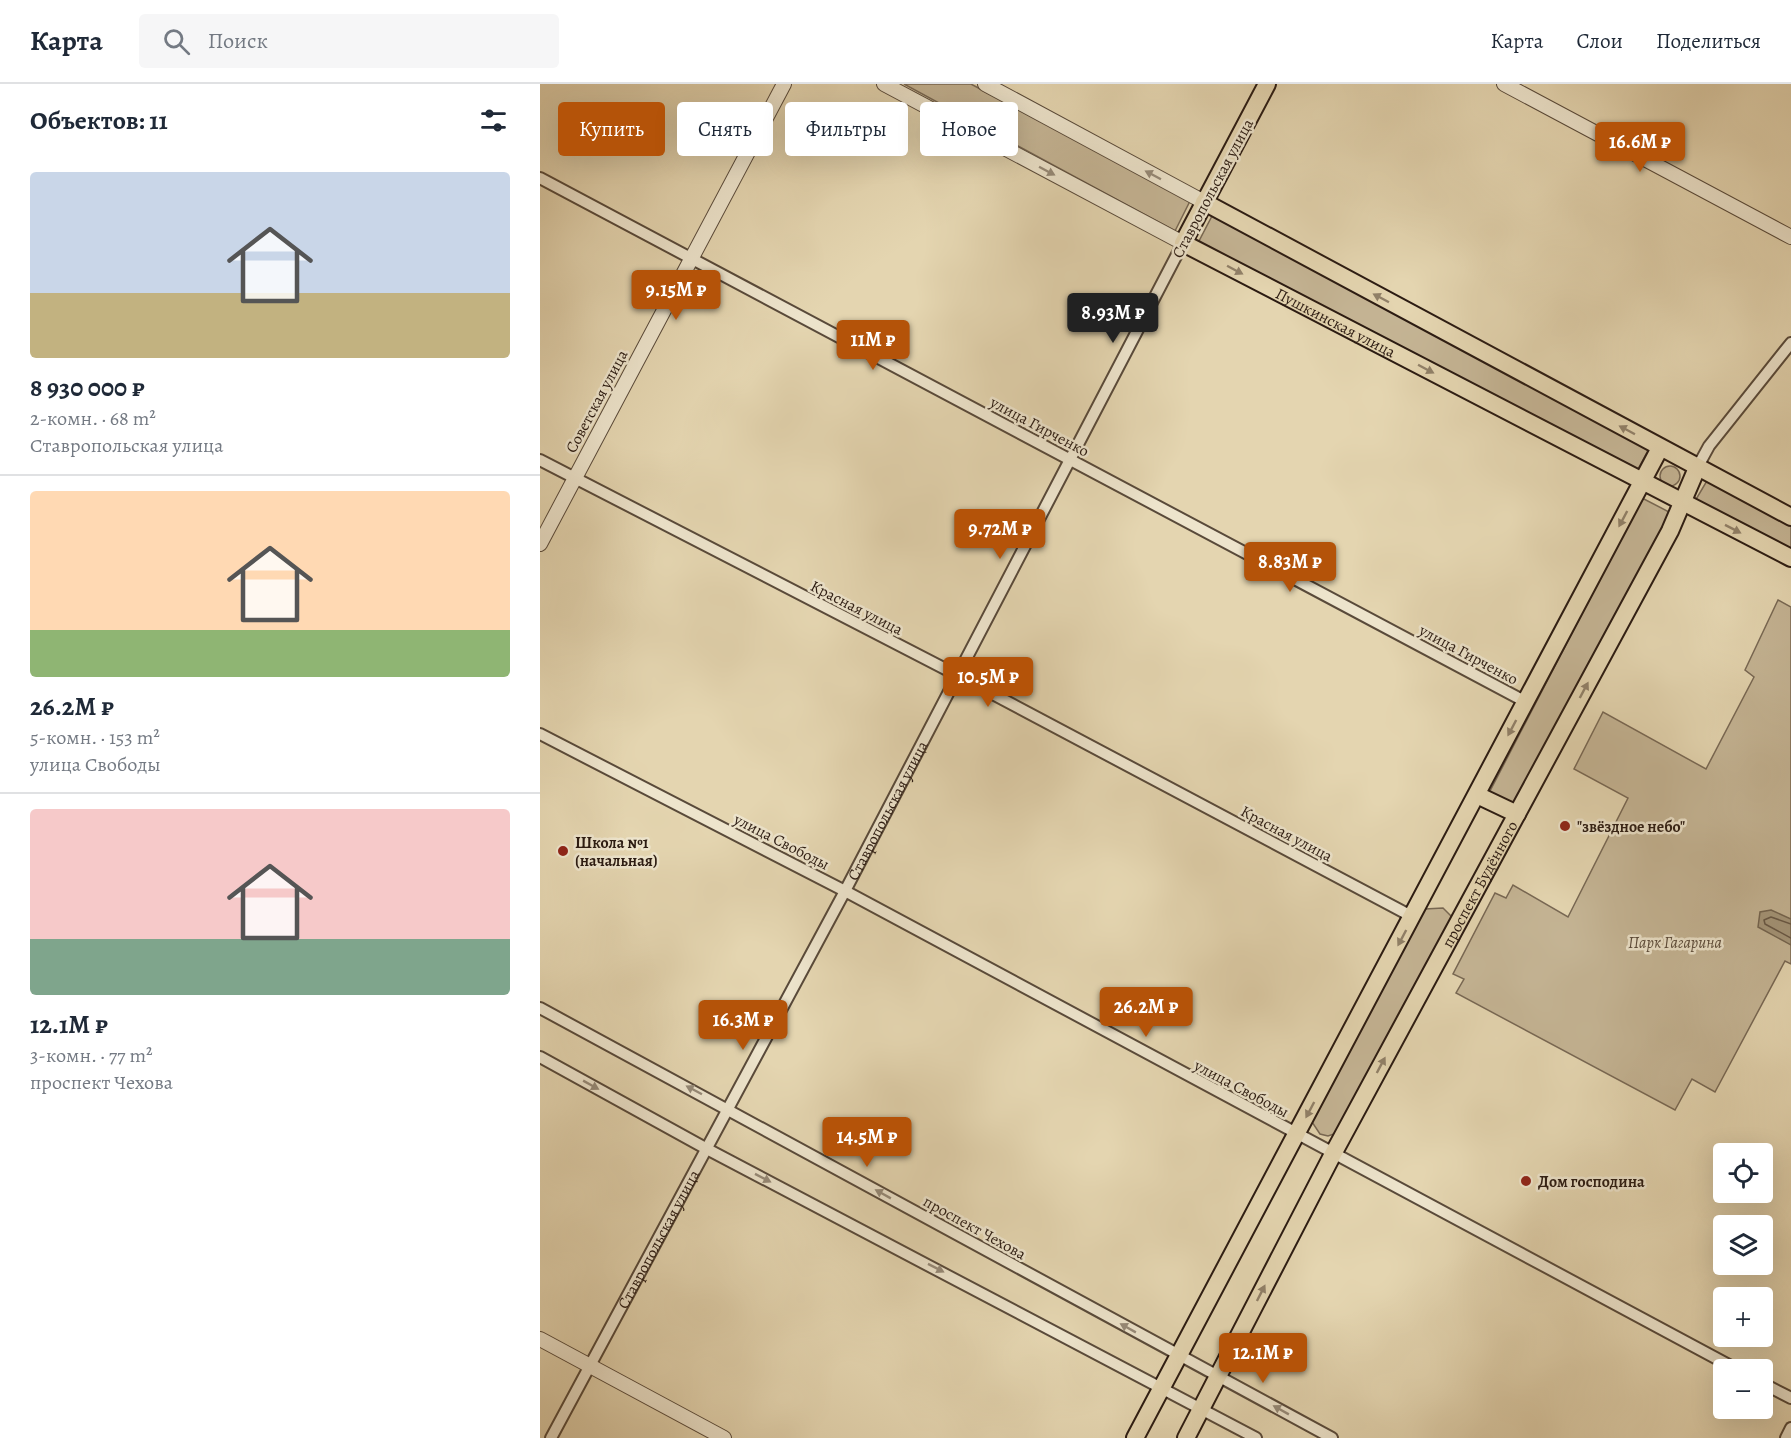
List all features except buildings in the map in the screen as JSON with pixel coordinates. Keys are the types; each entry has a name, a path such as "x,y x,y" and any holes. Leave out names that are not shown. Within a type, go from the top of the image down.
{"main road":[{"name":"Ставропольская улица","path":"1183,243 1267,84"},
{"path":"1204,202 1791,517"},
{"name":"Пушкинская улица","path":"1183,243 1791,558"},
{"path":"1135,1438 1660,448"},
{"name":"проспект Будённого","path":"1186,1438 1333,1154 1670,531 1697,468"},
{"path":"1477,795 1517,814"}],"street":[{"name":"Советская улица","path":"540,544 784,84"},
{"name":"Пушкинская улица","path":"885,84 1183,243"},
{"path":"986,84 1204,202"},
{"path":"1504,84 1791,237"},
{"name":"улица Гирченко","path":"540,178 1526,702"},
{"name":"Ставропольская улица","path":"551,1438 845,891 1068,458 1183,243"},
{"name":"проспект Будённого","path":"1697,468 1709,446 1791,343"},
{"name":"Красная улица","path":"540,460 957,675 1413,917"},
{"name":"улица Свободы","path":"540,734 845,891 1717,1359"},
{"name":"проспект Чехова","path":"540,1008 729,1108 1179,1357 1332,1438"},
{"path":"540,1057 707,1149 1256,1438"},
{"path":"540,1339 724,1438"},
{"path":"1773,1389 1791,1398"},
{"path":"1786,1438 1791,1428"}],"green space":[{"path":"904,84 971,84 1005,102 937,102"},
{"path":"1018,109 1190,201 1175,231 1018,146"},
{"path":"1212,216 1651,445 1638,469 1198,243"},
{"path":"1670,466 1677,469 1680,476 1677,483 1670,486 1663,483 1660,476 1663,469"},
{"path":"1708,479 1791,522 1791,550 1695,501"},
{"path":"1642,498 1671,513 1513,805 1489,793"},
{"name":"Парк Гагарина","path":"1778,600 1791,607 1791,964 1785,961 1715,1092 1692,1079 1675,1110 1456,993 1464,979 1453,974 1495,893 1506,898 1513,885 1568,917 1628,798 1574,769 1603,712 1706,769 1754,677 1745,670"},
{"path":"1443,908 1451,916 1450,927 1337,1133 1328,1136 1320,1134 1312,1122 1425,909"}],"water":[{"path":"1771,910 1791,919 1791,945 1758,927 1760,912"}],"place":[{"name":"\"звёздное небо\"","path":"1565,826"},
{"name":"Школа №1 (начальная)","path":"563,851"},
{"name":"Дом господина","path":"1526,1181"}]}
